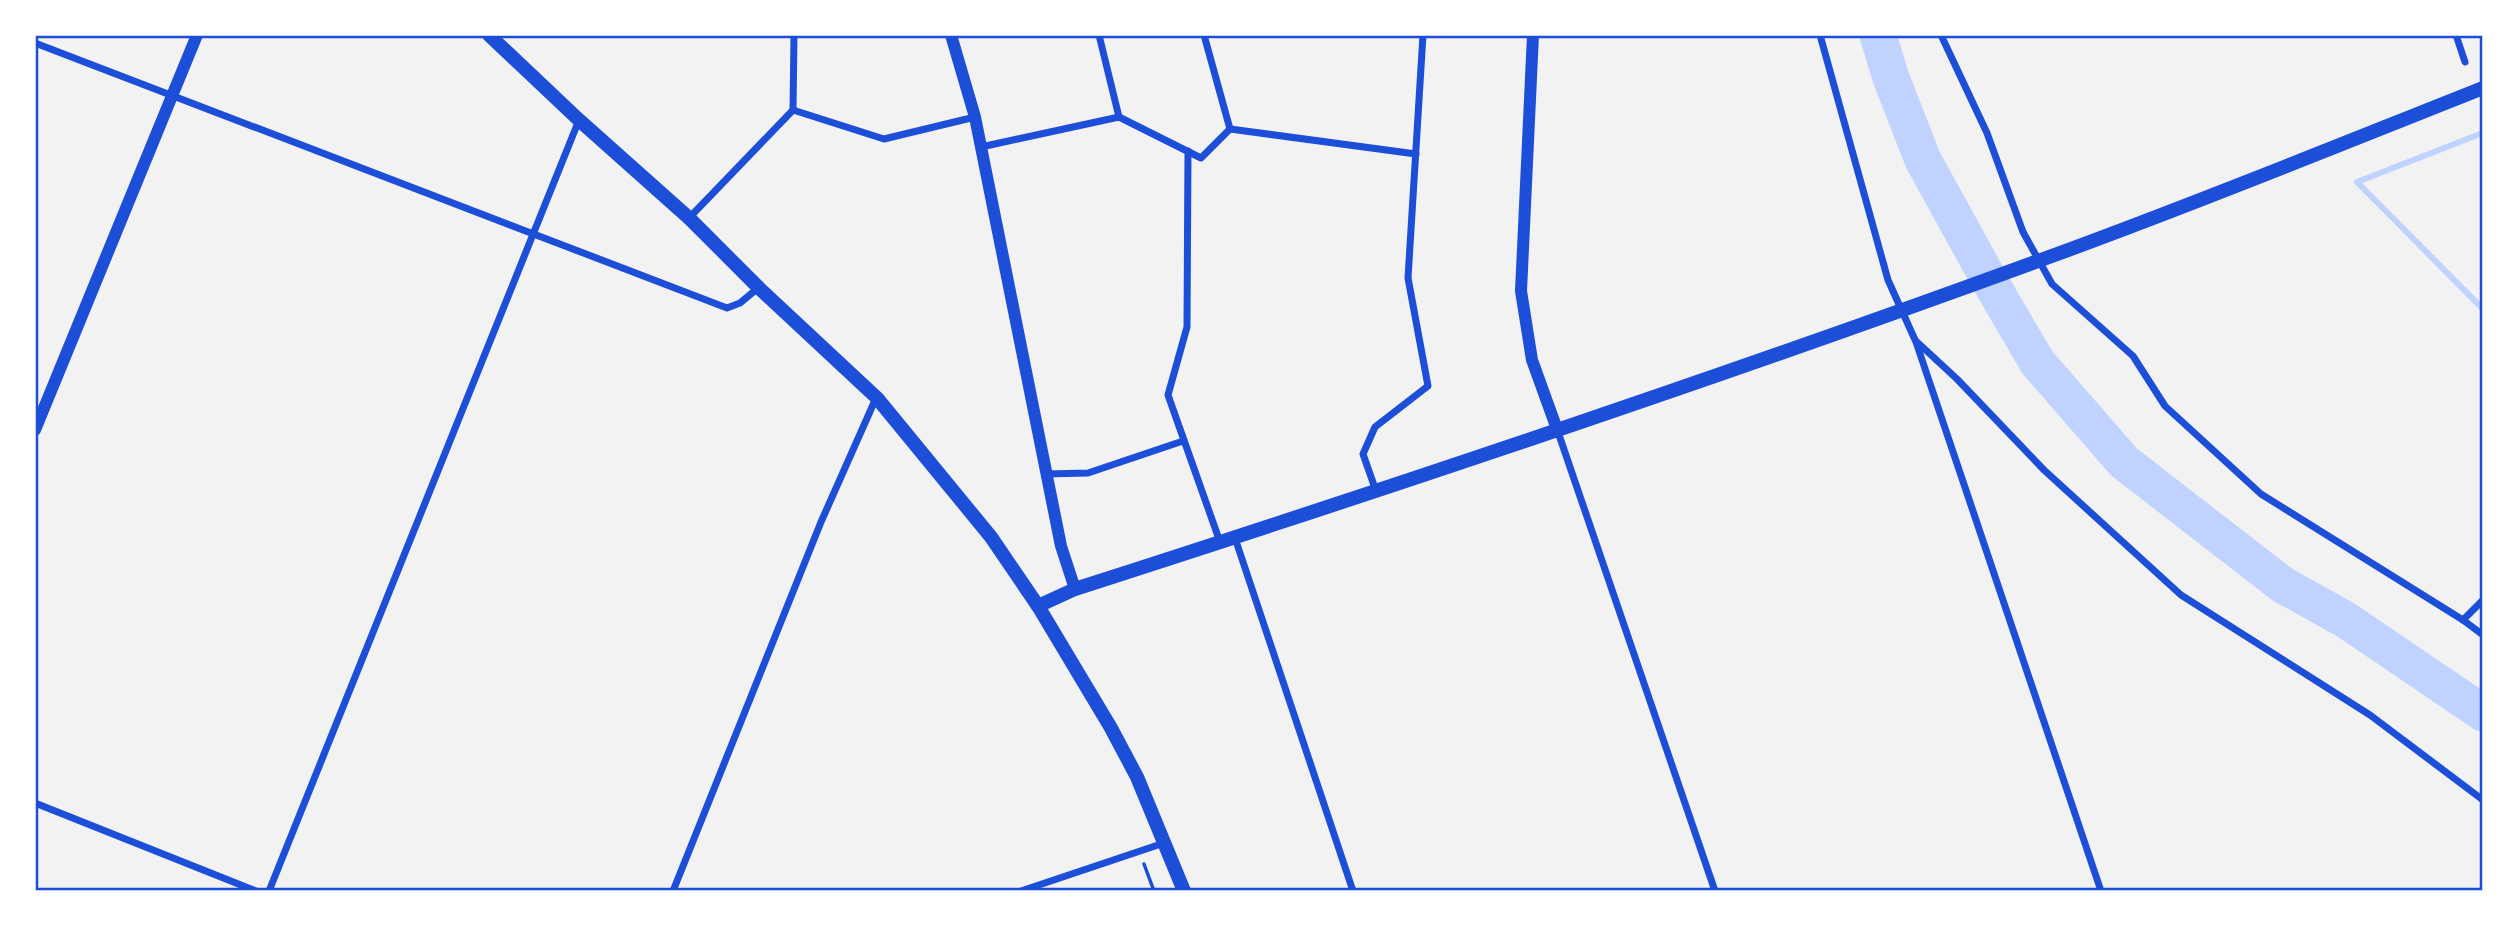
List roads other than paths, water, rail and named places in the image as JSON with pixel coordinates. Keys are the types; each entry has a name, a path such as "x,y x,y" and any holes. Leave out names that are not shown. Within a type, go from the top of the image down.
{"main road":[{"path":"489,35 688,218 877,398 991,537 1038,606 1111,728 1137,777 1184,891"},
{"path":"1038,606 1075,589 1558,432 1887,316 2054,256 2483,88"}],"street":[{"path":"35,429 197,35"},
{"path":"688,218 793,110 794,35"},
{"path":"951,35 975,117 1061,547 1075,589"},
{"path":"1099,35 1119,117"},
{"path":"1204,35 1230,129"},
{"path":"1376,492 1363,454 1376,427 1428,386 1408,278 1423,35"},
{"path":"1533,35 1521,290 1532,360 1714,891"},
{"path":"1819,35 1888,280 1916,342 2101,891"},
{"path":"1941,35 1987,134 2023,232 2052,284 2133,356 2165,406 2261,494 2483,635"},
{"path":"2456,35 2465,62"},
{"path":"35,43 727,308 740,303 759,288"},
{"path":"793,110 884,139 975,117"},
{"path":"981,147 1119,117 1201,158 1230,129"},
{"path":"269,891 579,120"},
{"path":"1230,129 1416,154"},
{"path":"1188,151 1187,327 1168,395 1220,542"},
{"path":"1916,342 1957,379 2044,470 2181,595 2370,715 2483,800"},
{"path":"673,891 821,522 877,398"},
{"path":"1046,474 1088,472 1183,441"},
{"path":"1235,538 1353,891"},
{"path":"2463,620 2483,600"},
{"path":"35,803 256,891"},
{"path":"1021,891 1165,843"}],"waterway":[{"path":"1878,35 1891,78 1923,160 1988,278 2037,362 2124,462 2283,585 2346,620 2483,713"},
{"path":"2480,134 2357,182 2483,309"}]}
